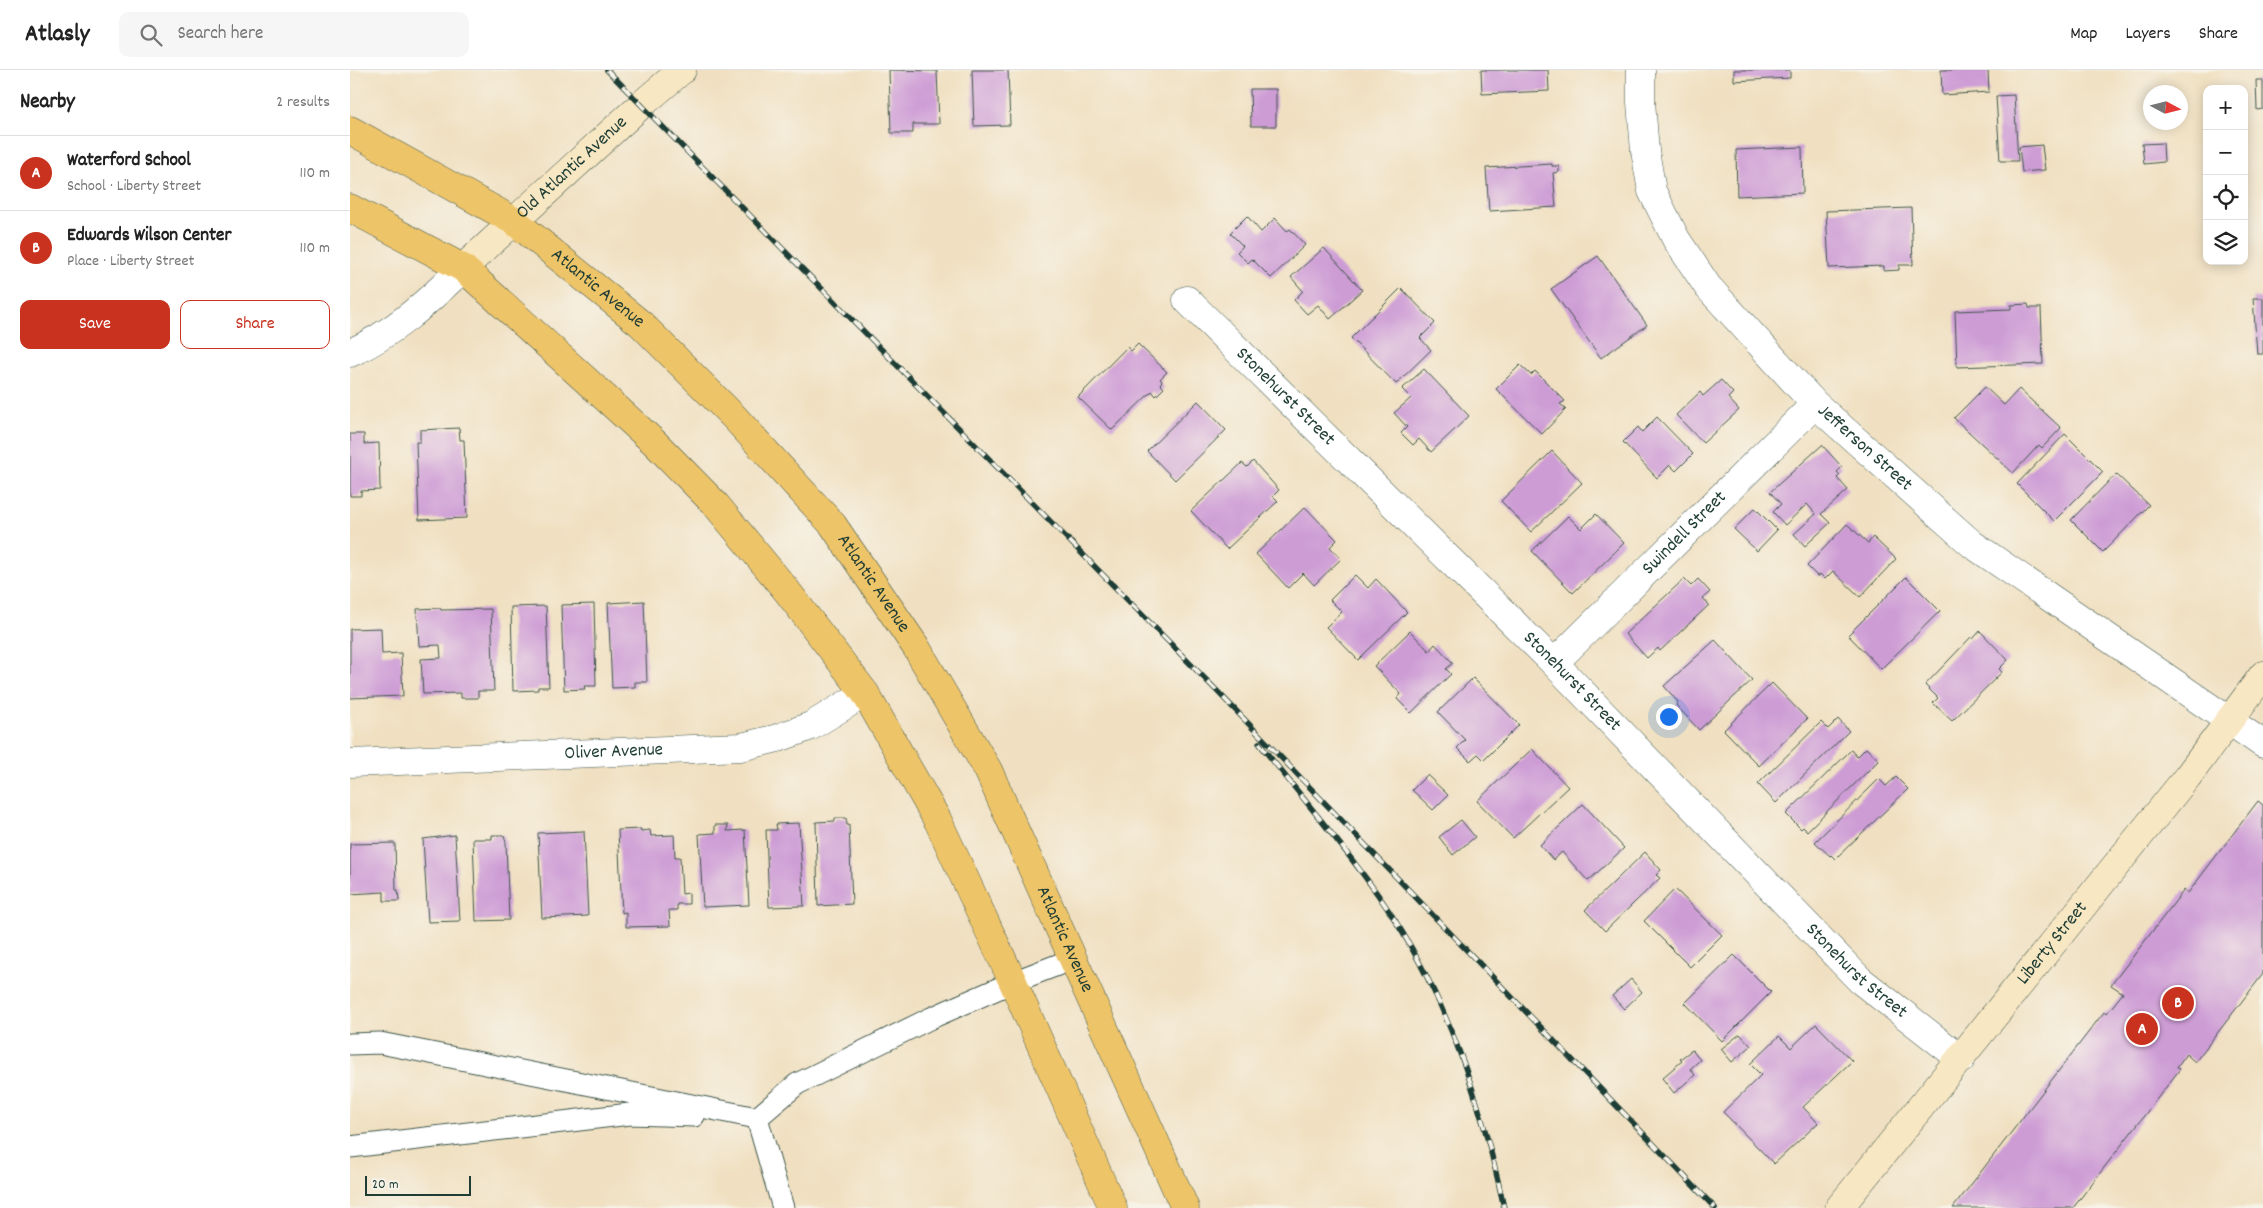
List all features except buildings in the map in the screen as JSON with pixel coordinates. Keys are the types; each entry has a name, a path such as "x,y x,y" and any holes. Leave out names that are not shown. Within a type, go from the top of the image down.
{"main road":[{"name":"Old Atlantic Avenue","path":"463,268 641,105 682,70"},
{"name":"Atlantic Avenue","path":"350,130 514,221 641,324 735,418 833,525 916,647 988,770 1185,1208"},
{"path":"350,208 463,268 656,444 716,505 787,591 865,693 938,821 1014,982 1113,1208"},
{"name":"Liberty Street","path":"1839,1208 1961,1059 2231,721 2263,676"}],"street":[{"name":"Jefferson Street","path":"1641,70 1644,141 1652,191 1672,231 1708,286 1815,404 1972,544 2263,744"},
{"path":"350,353 372,343 410,317 463,268"},
{"name":"Stonehurst Street","path":"1186,300 1554,663 1860,980 1961,1059"},
{"name":"Swindell Street","path":"1554,663 1815,404"},
{"name":"Oliver Avenue","path":"350,763 741,747 778,738 811,726 865,693"}],"lane":[{"path":"350,1147 630,1114 757,1118 797,1084 931,1018 1014,982 1074,959"},
{"path":"350,1044 380,1043 757,1118"},
{"path":"757,1118 783,1208"}],"railway":[{"path":"607,70 1217,691 1715,1208"},
{"path":"1259,743 1340,843 1370,884 1407,940 1426,976 1444,1013 1473,1090 1485,1129 1504,1208"}],"place":[{"name":"Edwards Wilson Center","path":"2178,1003"},
{"name":"Waterford School","path":"2142,1029"}]}
